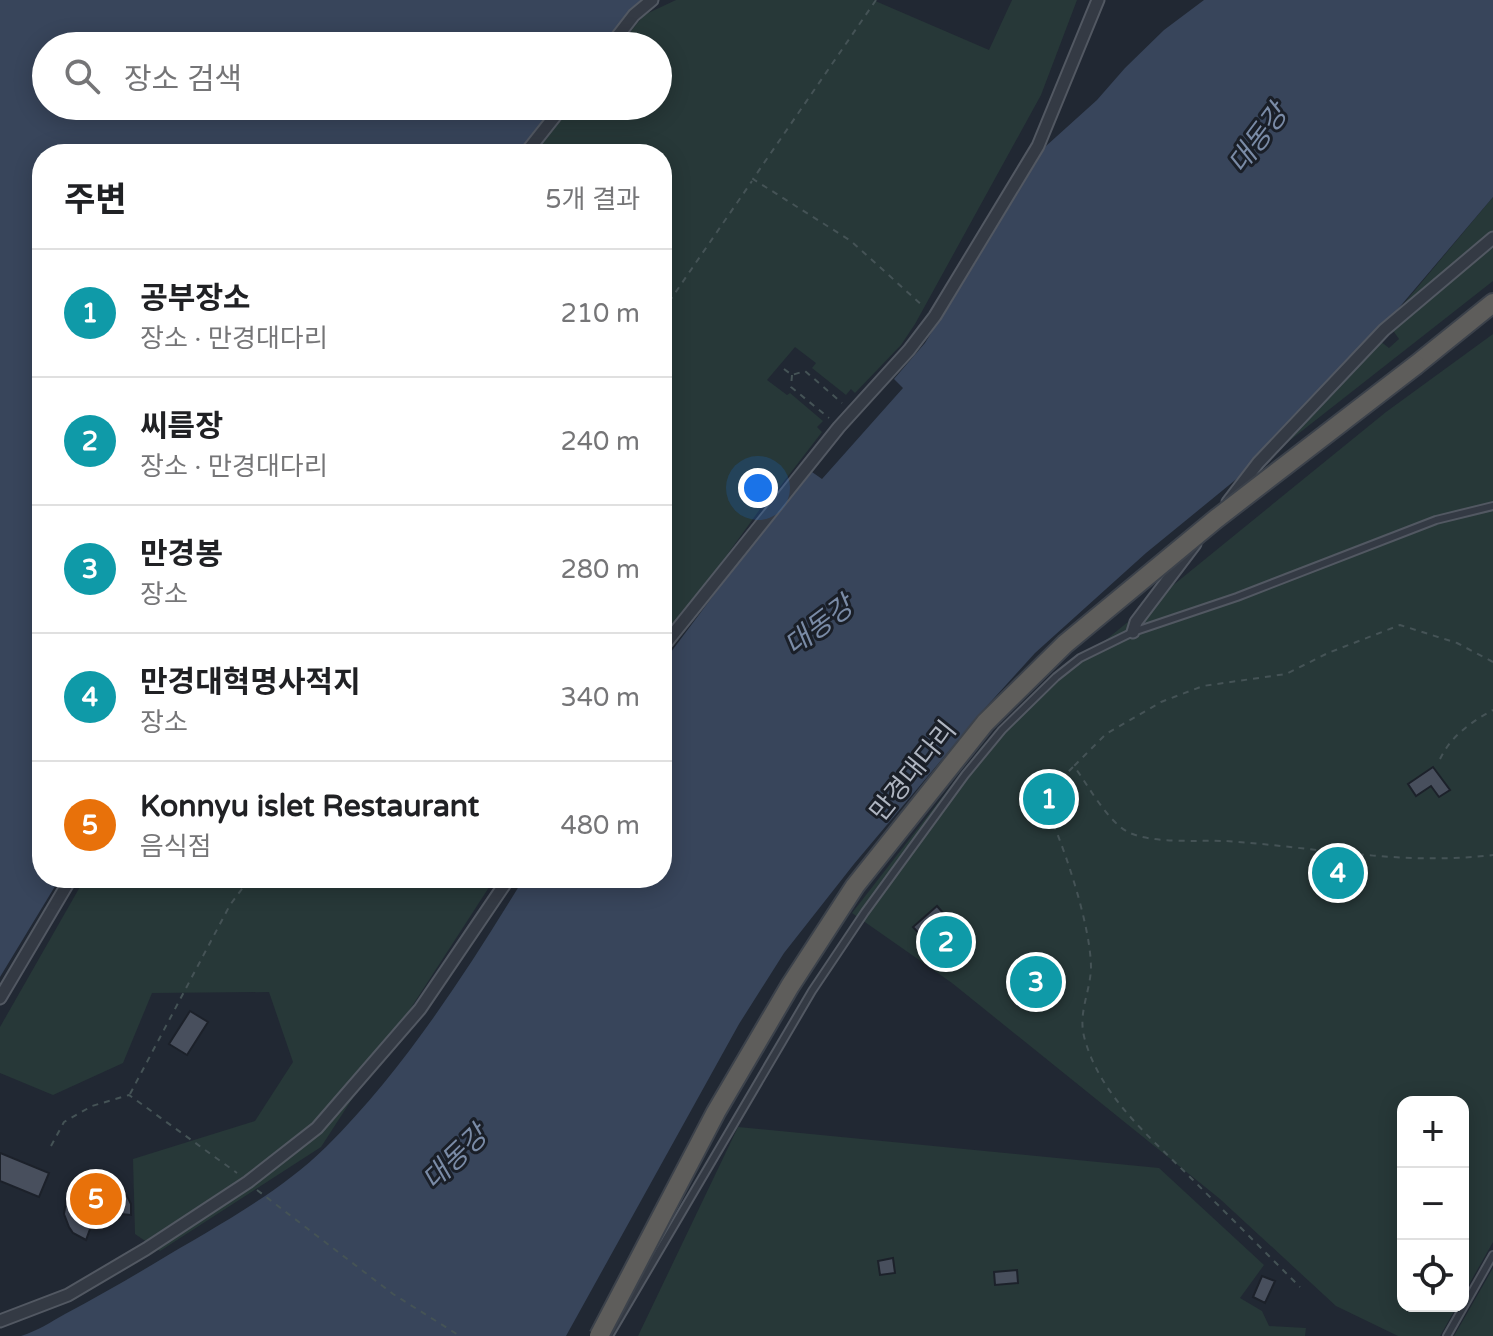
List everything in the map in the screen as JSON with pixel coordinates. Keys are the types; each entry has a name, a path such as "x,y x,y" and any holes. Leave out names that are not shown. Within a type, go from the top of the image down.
{"highway":[{"name":"만경대다리","path":"599,1336 716,1112 790,986 855,886 985,723 1065,644 1216,519 1493,303"}],"street":[{"path":"621,32 634,15 652,0"},
{"path":"672,636 839,427 909,350 935,316 1038,146 1098,0"},
{"path":"533,144 552,120"},
{"path":"1133,632 1136,622 1258,463 1384,330 1493,238"},
{"path":"0,998 65,888"},
{"path":"0,1321 68,1295 146,1249 248,1182 317,1128 420,1009 502,888"}],"lane":[{"path":"609,1336 812,991 865,912 937,812 1002,730 1056,677 1080,658 1133,632 1237,597 1436,520 1493,506"},
{"path":"1447,1336 1493,1255"}],"path":[{"path":"672,297 876,0"},
{"path":"753,179 851,241 935,316"},
{"path":"784,369 792,375"},
{"path":"792,375 805,371 840,401"},
{"path":"792,375 791,387 826,416"},
{"path":"1300,1287 1124,1111 1101,1075 1085,1041 1081,1015 1091,969 1087,930 1052,819 1042,799 1106,734 1161,702 1203,686 1286,674 1328,653 1400,625 1457,643 1493,662"},
{"path":"1440,759 1447,744 1471,723 1493,710"},
{"path":"1074,766 1117,824 1128,833 1144,837 1412,860 1493,855"},
{"path":"51,1146 64,1122 92,1106 129,1095 230,905 243,888"},
{"path":"129,1095 393,1294 460,1336"}],"shaded area":[{"path":"676,0 873,0 989,50 1012,0 1077,0 1041,95 901,345 855,393 851,389 846,395 812,368 816,363 795,347 767,380 787,395 790,393 823,421 817,427 822,432 763,505 672,631 672,144 541,144 560,120 672,120 672,32 630,32 644,15"},
{"path":"1493,197 1493,232 1401,307"},
{"path":"1493,244 1493,281 1284,445 1282,441 1380,341 1389,348 1399,339 1392,329"},
{"path":"1493,334 1493,1242 1469,1284 1469,1096 1397,1096 1397,1312 1454,1312 1440,1336 1398,1336 1336,1306 1220,1199 952,983 852,913 982,746 1091,652 1386,412"},
{"path":"79,888 489,888 321,1147 160,1251 135,1234 133,1159 255,1121 293,1062 269,992 152,993 123,1063 53,1095 0,1073 0,1027"},
{"path":"738,1127 1159,1168 1264,1265 1240,1298 1262,1311 1269,1326 1306,1328 1305,1336 638,1336"},
{"path":"1493,1268 1493,1336 1454,1336"}],"water":[{"path":"0,0 644,0 618,32 32,32 32,120 544,120 525,144 32,144 32,888 54,888 0,977"},
{"name":"대동강","path":"1204,0 1493,0 1493,197 1358,356 1250,468 1146,553 1035,653 854,864 784,953 739,1024 566,1336 21,1336 110,1289 244,1210 287,1180 326,1147 408,1053 457,984 518,888 672,888 672,651 746,552 812,472 822,479 903,388 894,379 925,343 1046,146 1097,100 1164,30"}],"building":[{"path":"1433,767 1450,790 1439,797 1431,786 1416,796 1408,784"},
{"path":"937,906 951,922 928,943 913,927"},
{"path":"190,1011 208,1022 187,1055 169,1044"},
{"path":"0,1153 49,1173 39,1197 0,1181"},
{"path":"100,1176 124,1190 131,1204 131,1215 110,1213 105,1220 93,1221 86,1240 69,1227 64,1214 66,1201 68,1195 77,1199 86,1191 98,1188"},
{"path":"893,1258 895,1273 880,1275 878,1261"},
{"path":"1017,1270 1018,1283 995,1285 994,1272"},
{"path":"1262,1276 1275,1281 1265,1303 1253,1297"}],"place":[{"name":"공부장소","path":"1049,799"},
{"name":"만경대혁명사적지","path":"1338,873"},
{"name":"씨름장","path":"946,942"},
{"name":"만경봉","path":"1036,982"},
{"name":"Konnyu islet Restaurant","path":"96,1199"}]}
